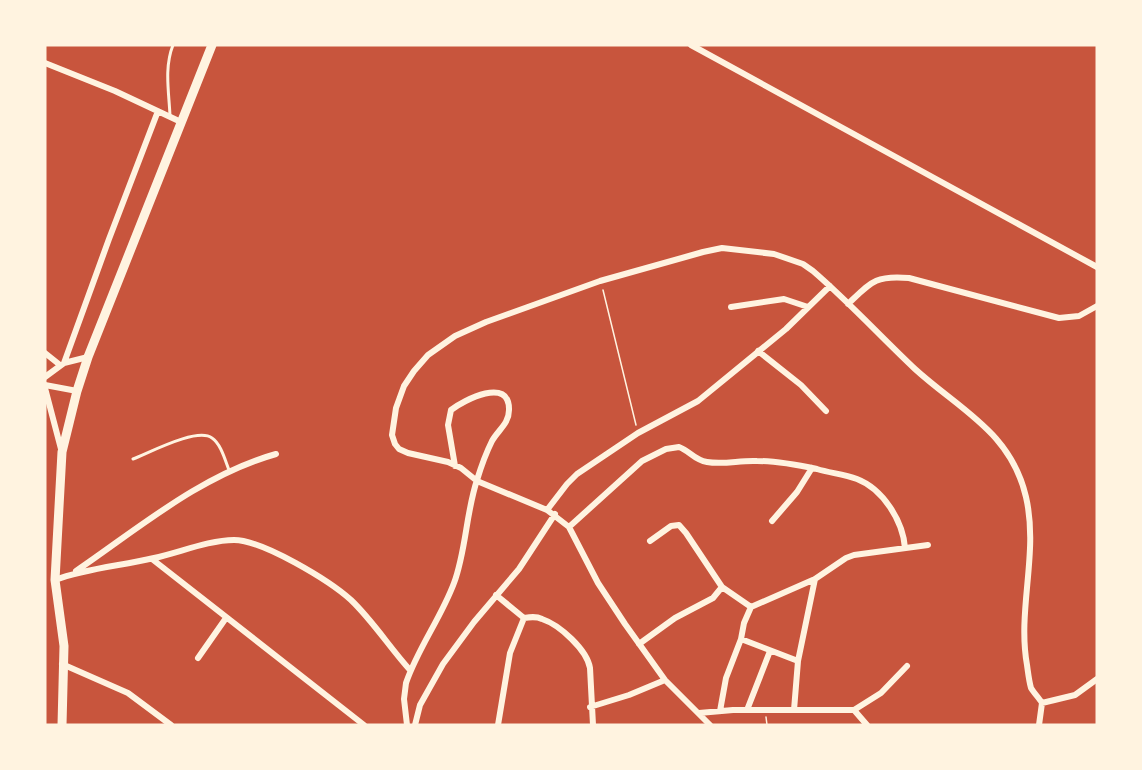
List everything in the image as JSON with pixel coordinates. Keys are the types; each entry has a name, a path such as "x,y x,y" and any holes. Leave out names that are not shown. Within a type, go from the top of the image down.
{"main road":[{"path":"63,725 64,646 56,580 62,452 88,357 212,45"}],"street":[{"path":"690,45 1097,267"},
{"path":"45,63 181,122"},
{"path":"62,364 158,111"},
{"path":"710,725 665,680 598,584 569,527 555,514 477,482 455,466 399,449 393,435 396,408 404,386 414,371 443,343 478,325 600,281 722,248 755,251 788,258 813,271 922,375 987,427 1009,455 1029,507 1031,540 1025,608 1025,657 1031,687 1042,702 1040,725"},
{"path":"848,304 872,282 894,276 1059,318 1079,316 1097,306"},
{"path":"547,510 577,474 638,433 698,400 786,329 830,286"},
{"path":"731,307 784,298 808,307"},
{"path":"758,351 801,385 826,411"},
{"path":"45,353 62,364"},
{"path":"45,376 62,364 88,357"},
{"path":"62,452 45,387 77,391"},
{"path":"407,725 404,699 406,683 410,670 455,581 477,482 493,439 508,420 509,402 505,396 487,393 474,396 451,410 448,425 455,466"},
{"path":"569,527 631,470 655,454 674,447 684,448 694,458 707,462 730,464 758,461 812,468 858,479 875,490 898,519 905,548"},
{"path":"72,574 210,479 276,454"},
{"path":"772,521 797,492 812,468"},
{"path":"415,725 420,705 443,664 519,569 555,514"},
{"path":"650,541 672,526 679,525 722,587 751,607"},
{"path":"56,580 72,574 152,559 231,540 246,541 278,554 351,601 410,670"},
{"path":"720,711 726,678 751,607 815,579 854,555 928,545"},
{"path":"152,559 364,725"},
{"path":"794,710 798,661 815,579"},
{"path":"639,644 675,618 713,598 722,587"},
{"path":"496,595 524,618 544,619 574,642 584,653 589,660 590,707 593,725"},
{"path":"198,658 226,618"},
{"path":"498,725 510,653 524,618"},
{"path":"741,639 798,661"},
{"path":"747,710 770,651"},
{"path":"63,664 128,693 171,725"},
{"path":"699,713 747,710 854,710 881,693 907,666"},
{"path":"1042,702 1075,695 1097,679"},
{"path":"590,707 629,695 665,680"},
{"path":"854,710 867,725"}],"lane":[{"path":"170,116 167,77 173,45"},
{"path":"133,459 190,436 202,434 213,438 217,443 229,470"}],"path":[{"path":"600,281 638,433"}]}
